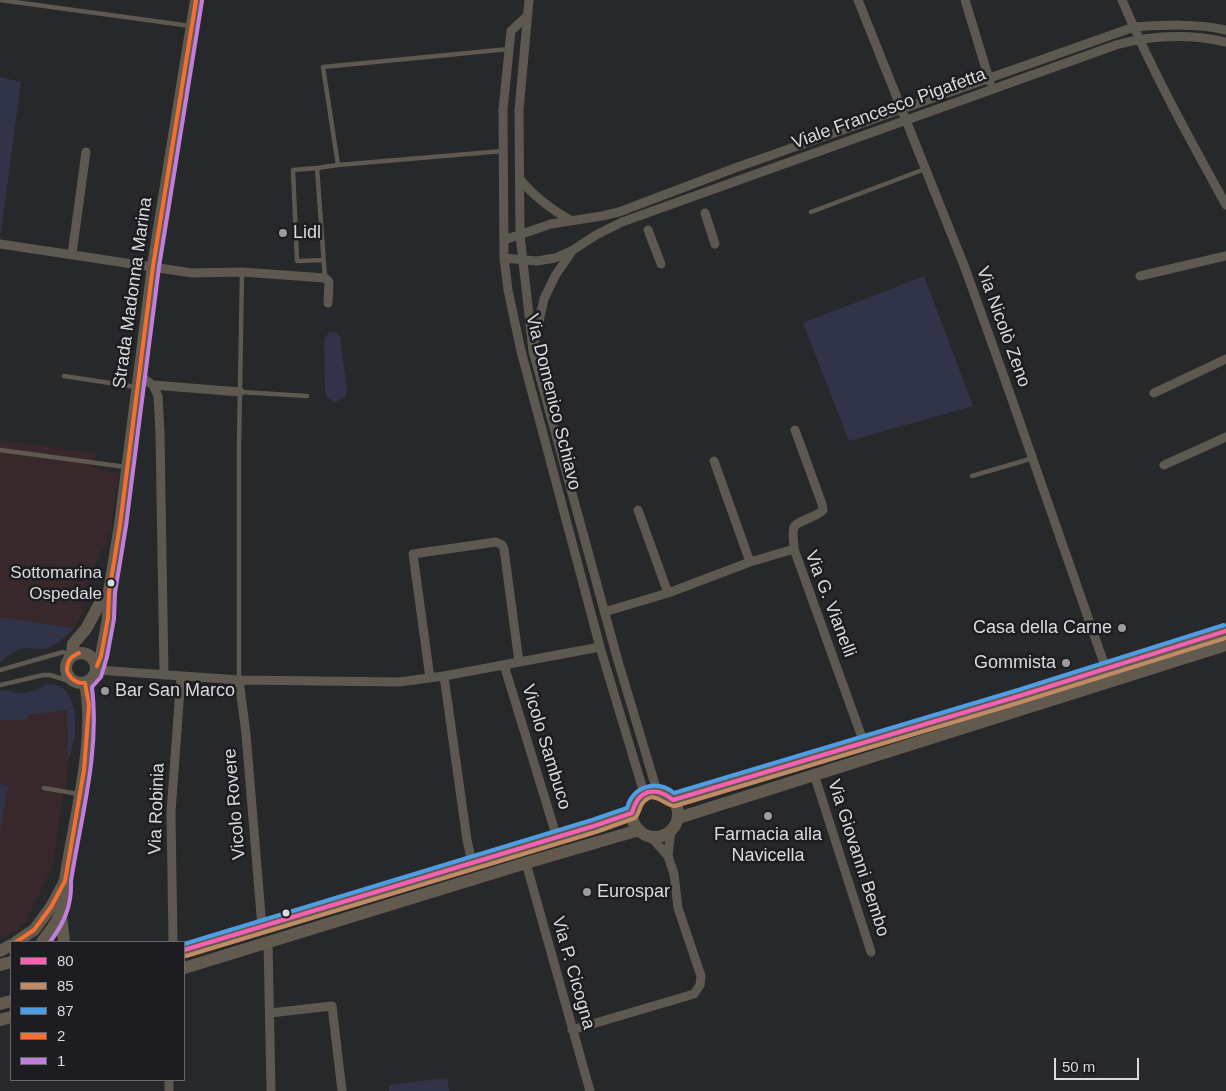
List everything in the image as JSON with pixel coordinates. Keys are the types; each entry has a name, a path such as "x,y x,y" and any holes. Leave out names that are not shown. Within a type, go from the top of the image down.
{"street":[{"name":"Strada Madonna Marina","path":"97,668 108,618 109,592 128,467 153,266 196,0"},
{"name":"Via Domenico Schiavo","path":"529,0 519,110 520,235 533,351 604,612 657,791"},
{"name":"Via Nicolò Zeno","path":"858,0 964,268 1033,458 1106,669"},
{"path":"965,0 993,89"},
{"path":"1122,0 1190,139 1226,205"},
{"name":"Via Domenico Schiavo","path":"527,16 511,32 502,109 504,258 508,290 521,350 600,647 644,794"},
{"name":"Viale Francesco Pigafetta","path":"504,240 551,224 619,212 735,168 1134,27 1204,26 1226,30"},
{"name":"Viale Francesco Pigafetta","path":"504,258 537,261 555,258 622,222 1116,44 1139,38 1172,36 1226,42"},
{"path":"72,254 86,152"},
{"path":"735,168 739,180"},
{"path":"520,179 529,191 570,220"},
{"path":"705,213 715,244"},
{"path":"648,230 661,264"},
{"path":"0,244 192,273 242,272 325,278 328,282 328,303"},
{"name":"Viale Francesco Pigafetta","path":"533,351 544,299 555,276 573,250"},
{"path":"1140,276 1226,256"},
{"path":"1154,393 1226,359"},
{"path":"138,383 144,379 154,385 240,392"},
{"path":"154,385 158,396 160,433 164,675"},
{"path":"794,549 794,528 797,524 819,515 823,510 795,430"},
{"path":"1164,465 1226,437"},
{"path":"714,461 750,562"},
{"path":"638,510 668,593"},
{"path":"430,678 413,554 496,542 502,545 519,662"},
{"name":"Via G. Vianelli","path":"604,612 668,593 750,562 794,549 864,743"},
{"name":"Strada Madonna Marina","path":"72,655 73,644 86,629 101,601 109,592"},
{"path":"674,800 805,762 1226,631"},
{"path":"678,818 1226,645"},
{"path":"97,668 239,680 377,683 444,676 600,647"},
{"path":"78,653 90,656 95,660 97,668 94,677 81,683 69,678 66,664 72,655 78,653"},
{"name":"Vicolo Sambuco","path":"504,665 557,838"},
{"name":"Via Robinia","path":"173,941 171,812 181,676"},
{"path":"444,676 467,840 472,863"},
{"name":"Vicolo Rovere","path":"239,680 246,734 262,927"},
{"path":"43,941 61,916 66,898 65,881 88,727 89,705 81,683"},
{"name":"Via Giovanni Bembo","path":"814,774 871,952"},
{"path":"572,1030 694,994 700,985 701,976 678,908 674,874 668,856 671,830 678,818 678,811 674,800 669,795 657,791 644,794 635,802 632,814 633,820 668,856"},
{"path":"185,950 632,814"},
{"path":"185,968 526,863 644,833 660,836 671,830"},
{"name":"Via P. Cicogna","path":"526,863 590,1091"},
{"path":"18,941 34,930 51,907 65,881"},
{"path":"61,916 64,941"},
{"path":"268,942 271,1091"},
{"path":"270,1013 332,1006 342,1091"}],"lane":[{"path":"0,0 192,26"},
{"path":"338,165 323,67 509,49"},
{"path":"324,260 297,261 293,170 503,152"},
{"path":"317,168 325,278"},
{"path":"811,212 926,169"},
{"path":"239,680 242,272"},
{"path":"64,376 138,383"},
{"path":"240,392 307,396"},
{"path":"0,450 128,467"},
{"path":"972,476 1033,458"},
{"path":"0,670 63,652 72,655"},
{"path":"0,685 43,675 81,683"},
{"path":"44,788 79,794"}],"shaded area":[{"path":"0,77 21,82 1,233 0,233"},
{"path":"924,276 973,406 849,441 803,323"},
{"path":"329,332 335,332 340,337 347,390 345,397 336,402 327,398 325,391 324,339"},
{"path":"0,440 96,453 93,468 119,473 111,528 107,536 109,540 100,554 84,591 85,608 74,628 0,617"},
{"path":"0,617 74,628 56,644 41,649 26,648 17,650 0,663"},
{"path":"48,684 63,688 68,693 73,707 75,734 68,761 67,710 28,715 27,720 0,720 0,691 9,690 23,693 34,691"},
{"path":"67,710 67,780 62,801 53,865 26,921 19,929 0,938 0,720 27,720 27,715"},
{"path":"0,783 9,787 6,794 0,835"},
{"path":"447,1078 449,1091 389,1091 389,1085"}],"transit line":[{"name":"2","path":"97,666 101,656 108,618 109,592 120,525 153,266 196,0"},
{"name":"1","path":"51,941 63,921 70,898 71,881 92,760 94,736 92,687 101,677 114,619 115,593 126,526 159,267 202,1"},
{"name":"87","path":"185,944 592,820 627,808 634,794 646,787 660,786 674,793 1018,690 1224,625"},
{"name":"80","path":"185,950 594,826 632,813 638,799 648,792 660,792 673,800 1019,696 1226,631"},
{"name":"85","path":"186,956 596,832 635,818 646,799 655,798 675,806 1226,638"},
{"name":"2","path":"18,941 34,930 51,907 65,881 84,770 89,705 85,683 74,680 67,671 70,660 79,653"}],"place":[{"name":"Lidl","path":"283,233"},
{"name":"Sottomarina Ospedale","path":"111,583"},
{"name":"Casa della Carne","path":"1122,628"},
{"name":"Gommista","path":"1066,663"},
{"name":"Bar San Marco","path":"105,691"},
{"name":"Farmacia alla Navicella","path":"768,816"},
{"name":"Eurospar","path":"587,892"}]}
